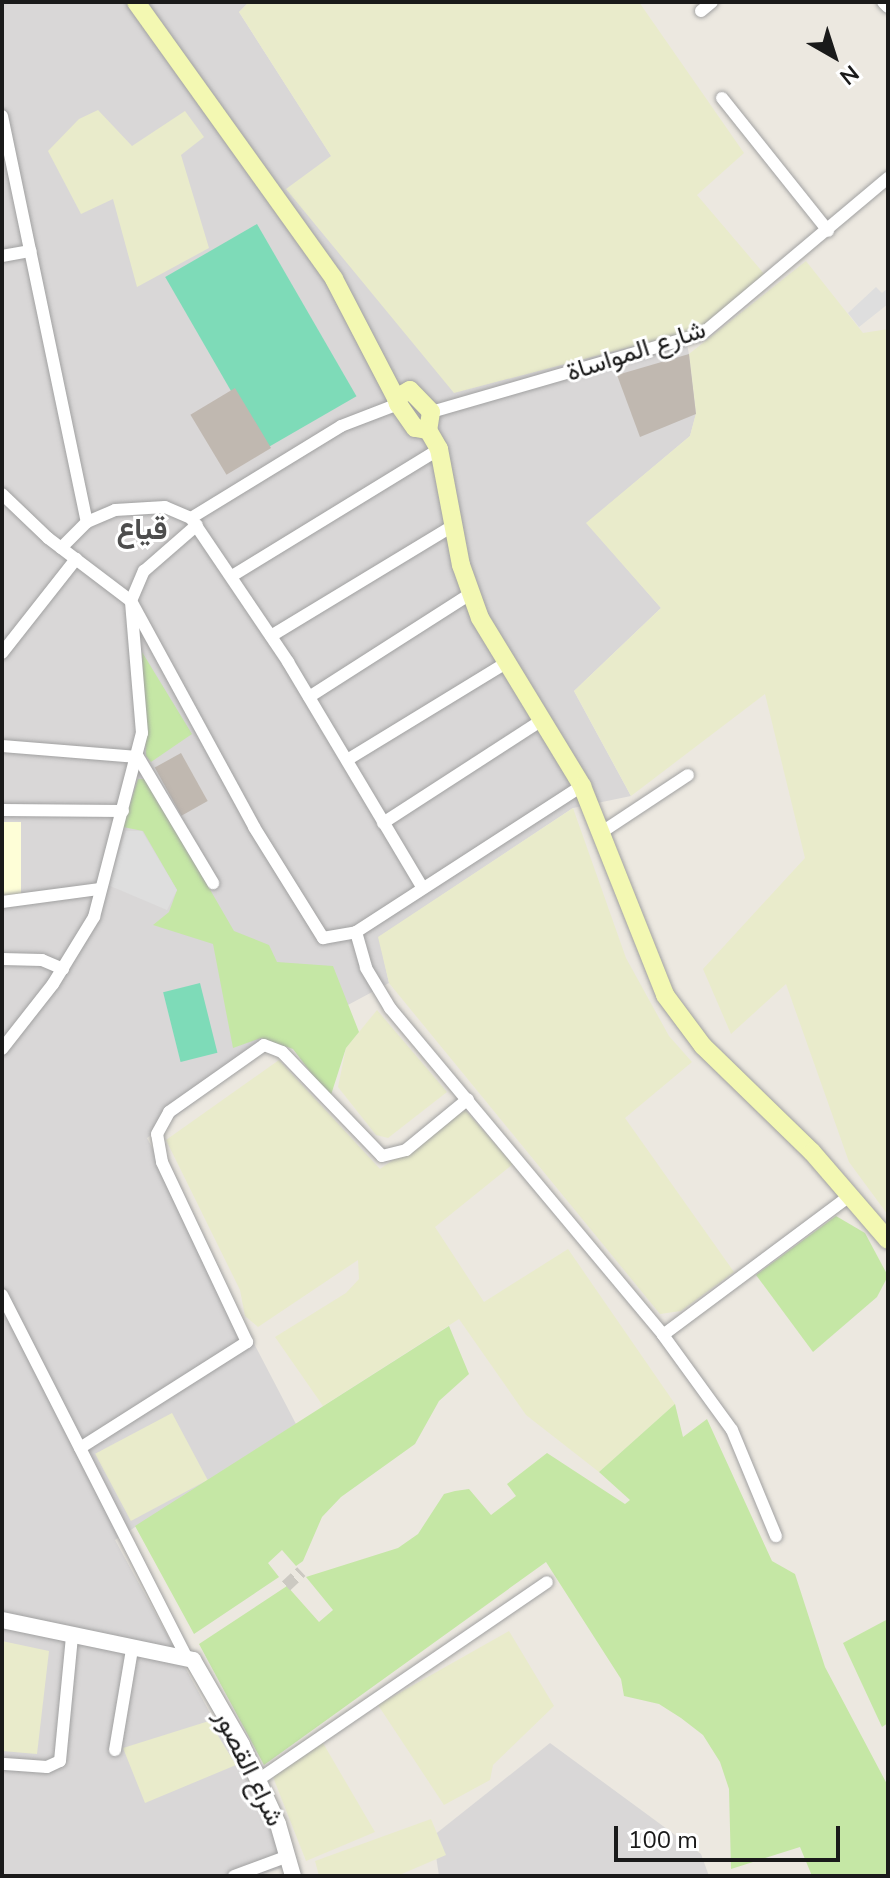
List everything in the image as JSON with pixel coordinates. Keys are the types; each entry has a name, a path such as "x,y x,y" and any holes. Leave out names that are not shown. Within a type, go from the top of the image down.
{"main road":[{"path":"136,2 334,279 402,397 415,428 429,421 439,449 470,594 504,664 582,786 672,1008 717,1062 851,1195 888,1240"}],"street":[{"path":"701,11 712,2"},
{"path":"883,2 888,7"},
{"path":"722,98 828,231"},
{"path":"2,116 87,522"},
{"name":"شارع المواساة","path":"429,421 702,334 888,178"},
{"path":"2,256 31,251"},
{"path":"2,1049 63,969 90,925 138,757 141,698 131,601 152,561 194,522 341,426 402,397"},
{"path":"232,576 439,449"},
{"path":"2,494 61,548 131,601 316,930 329,940 356,932 582,786"},
{"path":"61,548 87,522 115,510 151,507 194,522 271,636 422,887"},
{"path":"271,636 454,525"},
{"path":"2,653 76,559"},
{"path":"309,697 470,594"},
{"path":"347,760 504,664"},
{"path":"383,823 542,720"},
{"path":"2,746 138,757"},
{"path":"138,757 213,883"},
{"path":"602,832 688,775"},
{"path":"2,810 123,811"},
{"path":"2,902 100,889"},
{"path":"356,932 375,987 663,1335 732,1430 776,1536"},
{"path":"2,959 42,960 63,969"},
{"path":"80,1448 247,1342 162,1162 157,1134 169,1112 264,1045 282,1052 382,1156 406,1150 468,1099"},
{"path":"663,1335 851,1195"},
{"path":"2,1295 7,1319 80,1448 190,1660"},
{"path":"258,1780 547,1582"},
{"path":"2,1620 190,1660"},
{"path":"5,1764 47,1767 60,1761 72,1637"},
{"path":"115,1750 132,1649"},
{"name":"شراع القصور","path":"190,1660 258,1780 293,1876"},
{"path":"234,1876 288,1856"}],"shaded area":[{"path":"2,2 249,2 239,12 332,157 287,189 640,346 684,332 689,354 696,414 690,436 587,523 661,608 574,691 631,796 573,808 379,937 389,983 260,1052 147,1138 296,1424 115,1540 293,1864 257,1876 2,1876"},
{"path":"249,2 639,2 744,153 697,195 766,276 699,329 454,393 286,189 331,156 239,12"},
{"path":"98,110 132,146 185,111 204,137 181,155 209,248 137,287 113,199 81,214 48,151 79,119"},
{"path":"806,261 863,333 888,329 888,1215 849,1162 786,984 731,1034 703,969 805,858 765,694 631,796 574,691 661,608 586,523 690,436 696,413 689,354"},
{"path":"876,287 882,293 888,288 888,304 859,327 848,313"},
{"path":"573,808 626,958 669,1036 692,1062 625,1118 734,1272 681,1311 660,1314 389,983 378,937"},
{"path":"2,822 21,822 21,900 2,900"},
{"path":"126,831 142,831 177,890 167,910 108,885"},
{"path":"377,1010 447,1092 388,1138 376,1135 338,1087 346,1048"},
{"path":"279,1060 380,1169 465,1110 513,1164 435,1227 484,1302 568,1249 675,1404 599,1472 526,1415 459,1319 323,1406 275,1337 346,1293 359,1279 358,1260 258,1327 245,1316 240,1290 166,1140"},
{"path":"172,1413 208,1480 131,1521 95,1454"},
{"path":"509,1631 554,1706 493,1765 490,1780 444,1805 378,1705"},
{"path":"2,1641 49,1651 37,1754 2,1751"},
{"path":"209,1721 236,1765 145,1803 123,1748"},
{"path":"323,1743 375,1832 306,1861 273,1777"},
{"path":"550,1743 701,1854 709,1876 439,1876 433,1836"},
{"path":"431,1819 446,1855 397,1876 319,1876 315,1861"}],"green space":[{"path":"257,224 356,396 265,449 165,277"},
{"path":"142,652 192,734 151,762 146,756"},
{"path":"138,779 146,779 234,931 269,945 277,962 333,966 359,1032 346,1048 330,1098 293,1049 261,1038 233,1048 213,944 153,925 169,912 177,890 143,831 123,827"},
{"path":"200,983 217,1053 181,1062 163,992"},
{"path":"836,1216 865,1233 888,1276 877,1297 813,1352 756,1275"},
{"path":"449,1326 469,1374 439,1401 415,1444 341,1497 322,1517 303,1561 296,1566 282,1550 268,1563 279,1577 194,1634 135,1526"},
{"path":"675,1404 683,1437 707,1419 772,1561 795,1574 825,1667 888,1786 888,1876 812,1876 800,1847 731,1869 729,1789 720,1762 703,1735 681,1718 659,1704 624,1696 621,1679 546,1562 264,1765 199,1644 287,1586 319,1622 333,1610 306,1577 398,1548 418,1534 444,1494 469,1489 491,1515 516,1496 507,1484 547,1453 625,1504 630,1500 599,1472"},
{"path":"888,1619 888,1723 882,1727 843,1643"}],"building":[{"path":"689,354 696,414 640,437 617,375"},
{"path":"235,388 271,448 226,475 190,415"},
{"path":"181,753 208,801 181,816 155,768"}],"tunnel":[{"path":"286,1586 301,1572"}],"district":[{"name":"قياع","path":"142,530"}]}
